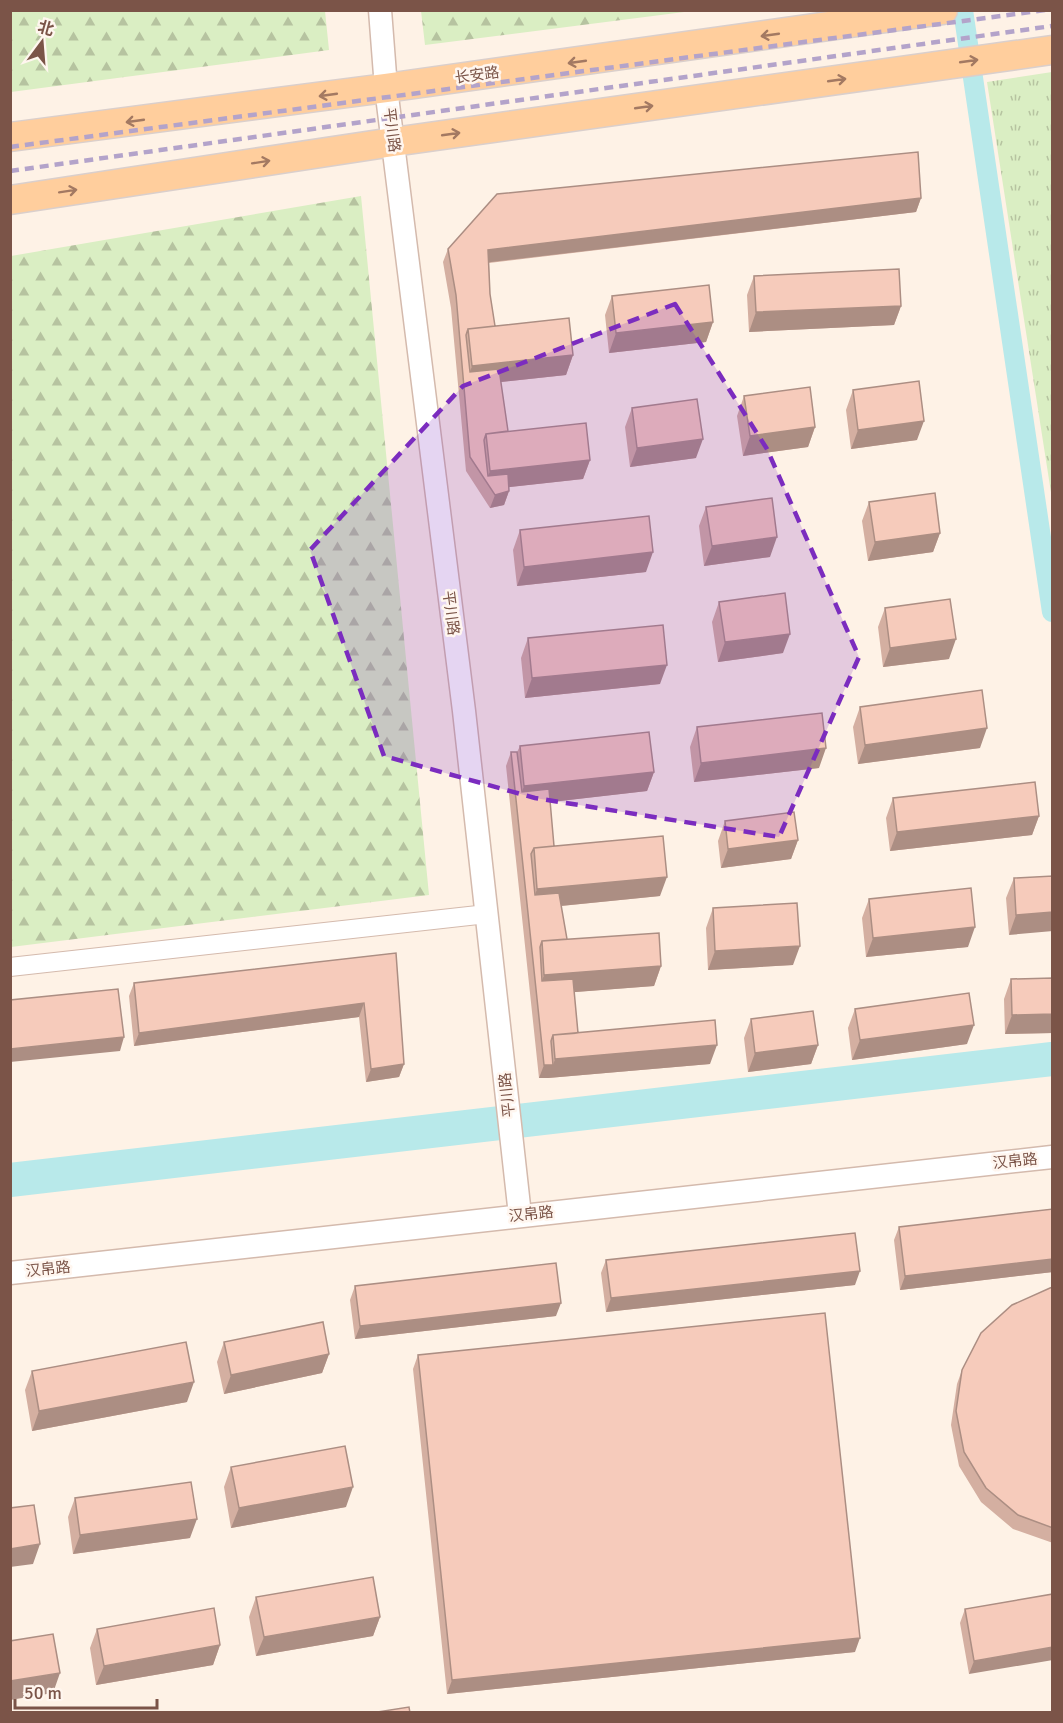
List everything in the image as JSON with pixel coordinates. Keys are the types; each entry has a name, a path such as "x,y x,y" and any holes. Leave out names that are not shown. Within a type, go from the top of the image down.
{"main road":[{"name":"长安路","path":"10,137 387,88 943,10"},
{"path":"10,200 393,142 1053,50"}],"street":[{"name":"平川路","path":"380,10 393,142 464,711 519,1204"},
{"path":"10,967 487,915"},
{"name":"汉帛路","path":"10,1273 519,1204 1053,1157"}],"highlighted area":[{"path":"675,304 767,449 859,657 779,837 535,798 384,756 310,550 463,386"}],"green space":[{"path":"421,10 692,11 425,45"},
{"path":"10,11 325,11 329,50 11,92"},
{"path":"1052,72 1052,499 987,82"},
{"path":"361,196 429,895 11,947 11,256"}],"building":[{"path":"918,152 921,198 488,250 490,294 495,326 468,329 466,335 470,372 499,369 508,431 486,434 484,440 488,476 508,474 509,491 495,495 470,457 456,295 448,249 497,194"},
{"path":"899,269 901,306 756,312 754,276"},
{"path":"709,285 713,322 616,333 612,296"},
{"path":"569,318 573,355 472,366 468,329"},
{"path":"919,381 924,421 858,430 853,390"},
{"path":"810,387 815,427 750,436 744,396"},
{"path":"697,399 703,439 637,448 632,408"},
{"path":"586,423 590,460 490,471 486,434"},
{"path":"935,493 940,533 875,542 869,502"},
{"path":"772,498 777,537 712,546 706,507"},
{"path":"649,516 653,552 524,567 520,530"},
{"path":"785,593 790,634 725,642 719,602"},
{"path":"950,599 956,639 890,648 885,608"},
{"path":"663,625 667,665 532,678 528,638"},
{"path":"982,690 987,728 865,745 860,707"},
{"path":"822,713 826,748 701,763 697,727"},
{"path":"649,732 654,772 524,786 520,746"},
{"path":"511,752 517,752 522,792 549,789 554,846 534,848 531,854 535,895 559,893 567,939 542,941 540,947 542,981 573,979 578,1033 553,1035 551,1041 553,1065 544,1065"},
{"path":"1035,782 1039,816 897,832 893,798"},
{"path":"794,812 798,840 728,849 725,821"},
{"path":"663,836 667,877 537,889 534,848"},
{"path":"1053,876 1053,912 1016,915 1014,878"},
{"path":"971,888 975,927 873,938 869,899"},
{"path":"797,903 800,946 715,951 713,908"},
{"path":"659,933 661,966 544,975 542,941"},
{"path":"396,953 404,1064 371,1069 364,1003 139,1033 134,983"},
{"path":"1053,978 1053,1014 1012,1015 1011,979"},
{"path":"118,989 124,1037 10,1049 10,1000"},
{"path":"969,993 974,1025 860,1040 855,1009"},
{"path":"813,1011 818,1045 755,1053 751,1019"},
{"path":"715,1020 717,1045 555,1059 553,1035"},
{"path":"1053,1209 1053,1259 905,1276 899,1227"},
{"path":"855,1233 860,1271 611,1298 606,1260"},
{"path":"556,1263 561,1303 360,1326 355,1286"},
{"path":"1053,1287 1053,1528 1018,1515 986,1488 964,1452 956,1411 962,1370 981,1333 1012,1305"},
{"path":"825,1313 860,1638 452,1680 418,1355"},
{"path":"323,1322 329,1354 231,1375 224,1342"},
{"path":"186,1342 194,1382 39,1411 32,1371"},
{"path":"345,1446 353,1487 239,1508 231,1467"},
{"path":"191,1482 197,1519 80,1535 75,1498"},
{"path":"34,1505 40,1544 10,1549 10,1508"},
{"path":"373,1577 380,1617 264,1637 256,1597"},
{"path":"1053,1594 1053,1647 974,1661 965,1609"},
{"path":"214,1608 220,1645 104,1666 97,1629"},
{"path":"53,1634 60,1673 10,1681 10,1641"},
{"path":"409,1707 410,1713 371,1713"}],"waterway":[{"path":"963,10 1052,612"},
{"path":"10,1180 1052,1059"}],"railway":[{"path":"10,147 1046,10"},
{"path":"10,171 1052,26"}]}
